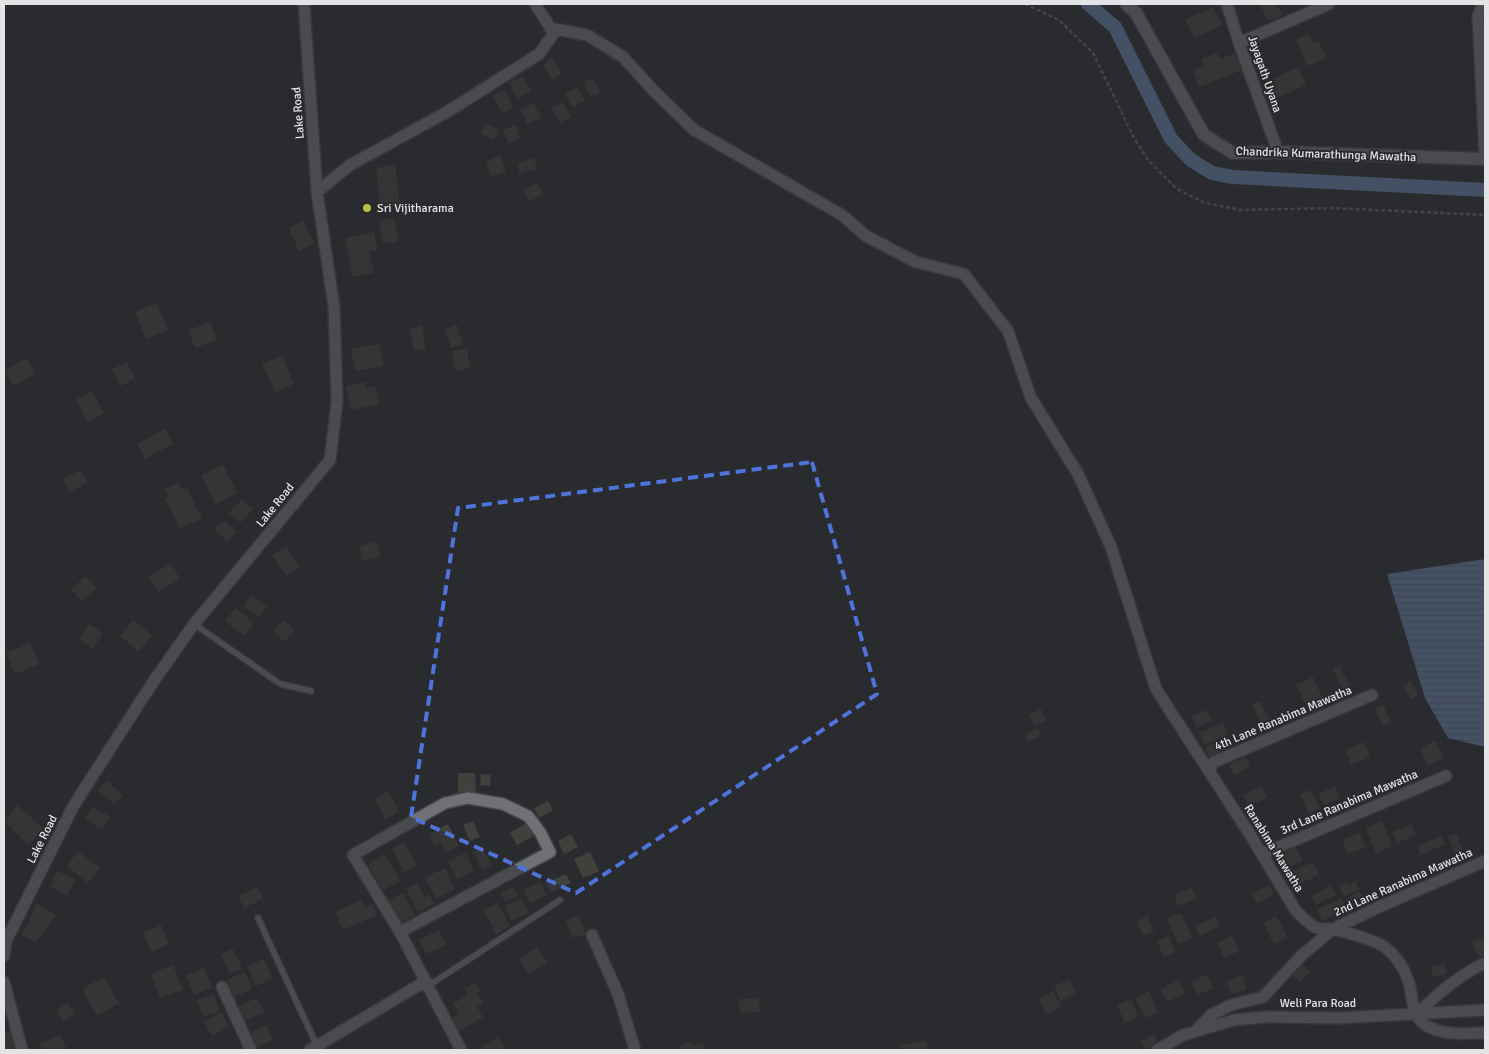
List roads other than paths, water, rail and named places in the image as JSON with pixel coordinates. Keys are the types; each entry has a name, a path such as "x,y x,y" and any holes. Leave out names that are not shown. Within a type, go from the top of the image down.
{"main road":[{"name":"Chandrika Kumarathunga Mawatha","path":"1126,4 1136,13 1204,135 1233,153 1278,152 1485,158"}],"street":[{"name":"Lake Road","path":"4,956 6,941 74,805 153,682 194,624 330,460 337,402 334,307 317,192 304,4"},
{"path":"317,192 350,165 448,112 539,54 554,33 535,4"},
{"name":"Jayagath Uyana","path":"1227,4 1278,152"},
{"path":"1239,43 1329,4"},
{"path":"1483,4 1478,16 1483,62 1485,158"},
{"name":"Ranabima Mawatha","path":"550,28 588,35 623,57 653,90 694,130 842,215 866,236 916,262 964,274 1008,331 1031,398 1078,474 1111,547 1156,689 1262,854 1296,911 1317,928 1333,929 1385,947 1398,962 1408,980 1416,1015"},
{"name":"4th Lane Ranabima Mawatha","path":"1209,770 1214,762 1372,695"},
{"name":"3rd Lane Ranabima Mawatha","path":"1262,854 1446,776"},
{"path":"400,932 550,852 540,832 528,816 503,804 468,798 446,803 353,855 400,932 461,1050"},
{"name":"2nd Lane Ranabima Mawatha","path":"1196,1032 1210,1015 1231,1005 1263,996 1276,985 1302,955 1333,929 1379,906 1485,861"},
{"path":"592,935 618,994 636,1050"},
{"path":"1485,963 1472,969 1429,1002 1416,1015 1424,1025 1436,1031 1471,1034 1485,1033"},
{"path":"4,982 22,1050"},
{"path":"313,1048 427,984"},
{"path":"222,986 251,1050"},
{"name":"Weli Para Road","path":"1158,1050 1183,1035 1234,1020 1265,1017 1339,1018 1416,1015 1485,1010"}],"lane":[{"path":"194,624 281,684 311,691"},
{"path":"427,984 560,900"},
{"path":"258,918 313,1048"}],"water":[{"path":"1485,559 1485,747 1448,738 1425,698 1387,574"}],"waterway":[{"path":"1088,4 1115,27 1171,139 1191,160 1212,173 1233,177 1485,190"}],"place":[{"name":"Sri Vijitharama","path":"367,208"}]}
